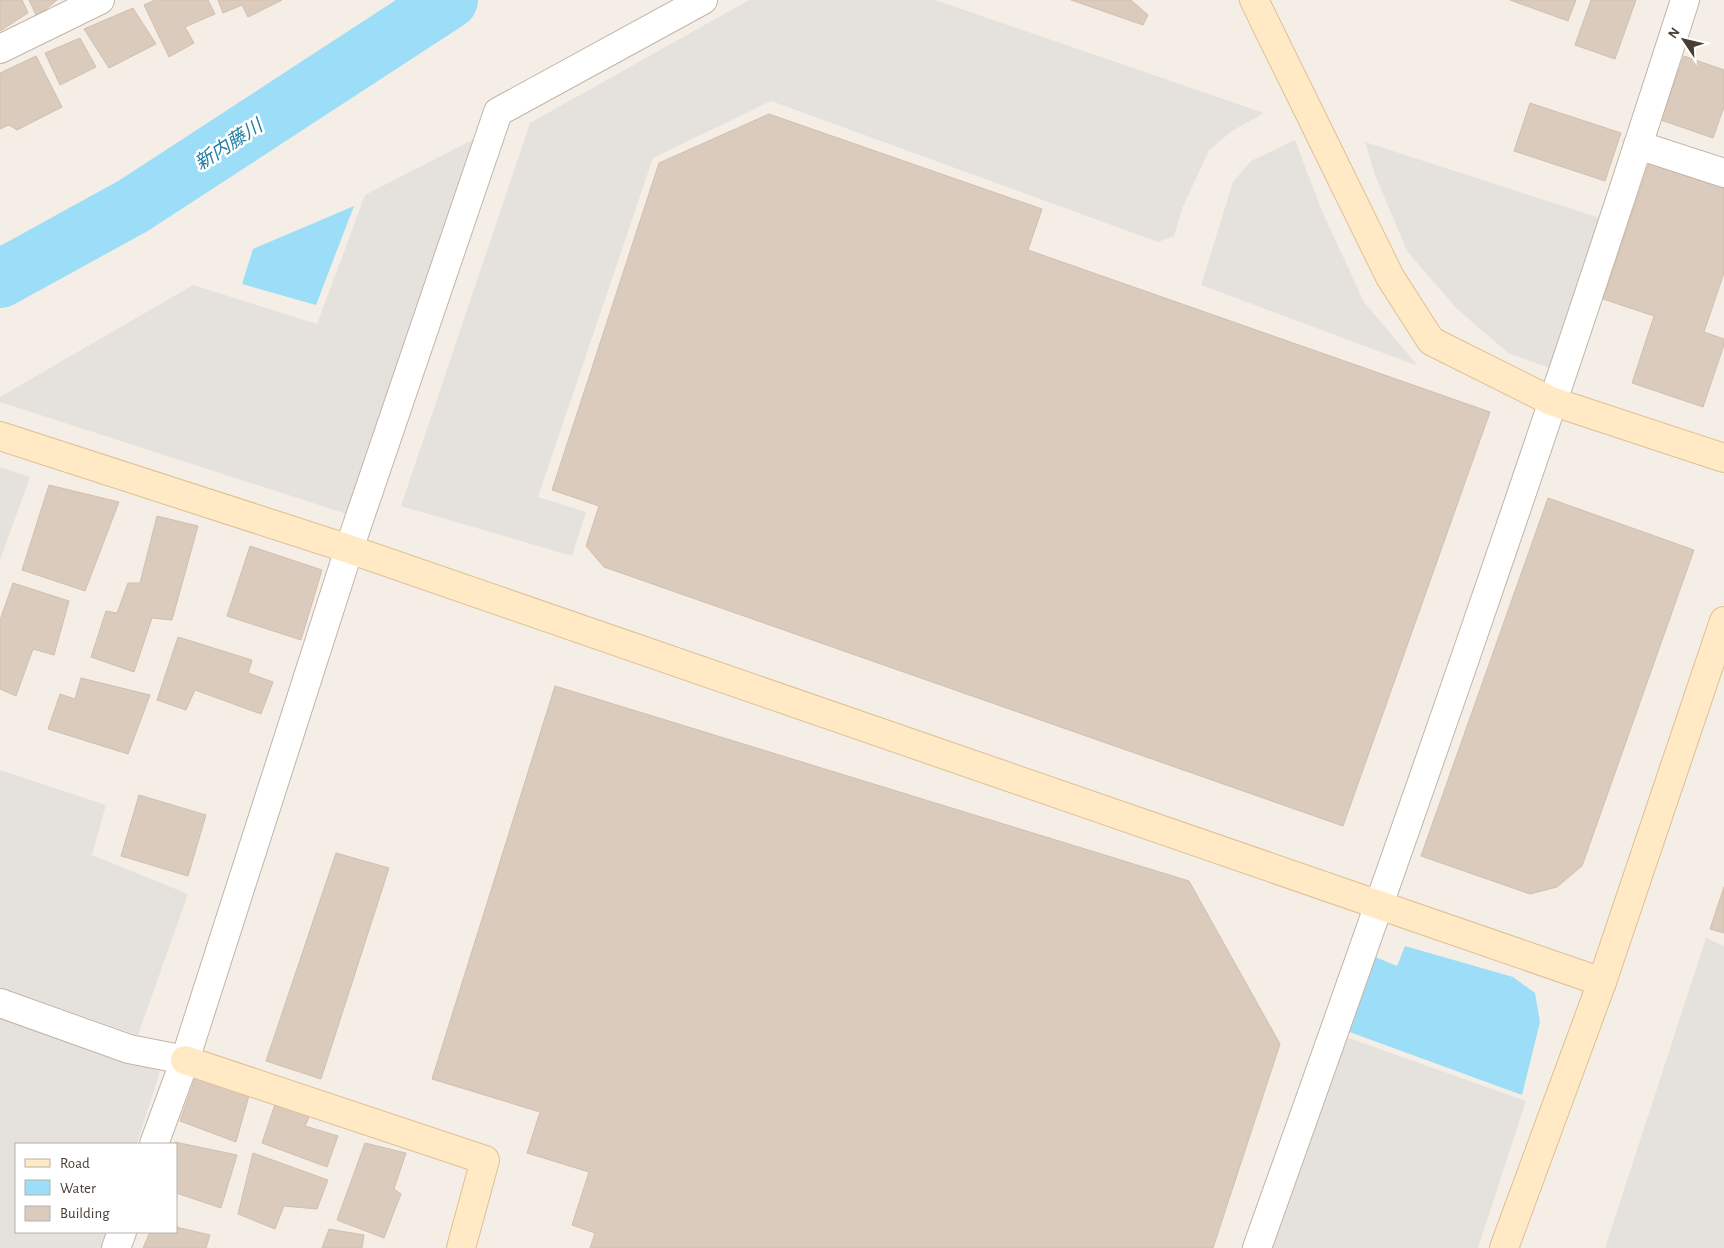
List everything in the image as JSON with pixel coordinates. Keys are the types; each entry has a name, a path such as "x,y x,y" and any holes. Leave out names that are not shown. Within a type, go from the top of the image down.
{"street":[{"path":"0,49 100,0"},
{"path":"154,1143 185,1060 349,550 498,112 703,0"},
{"path":"1254,0 1390,278 1430,341 1551,401 1724,458"},
{"path":"1257,1248 1379,906 1638,145 1685,0"},
{"path":"1638,145 1724,173"},
{"path":"0,436 349,550 1602,982"},
{"path":"1504,1248 1719,655 1724,620"},
{"path":"0,1003 129,1049 185,1060 485,1160 461,1248"},
{"path":"116,1248 122,1233"}],"shaded area":[{"path":"749,0 935,0 1264,113 1232,131 1209,150 1182,209 1174,236 1158,242 771,101 653,158 538,497 586,512 572,556 401,506 530,123"},
{"path":"474,139 347,514 0,402 0,397 193,285 317,324 365,195"},
{"path":"1295,140 1322,211 1364,302 1418,366 1201,285 1233,182 1251,161"},
{"path":"1365,142 1600,218 1549,368 1508,353 1456,308 1407,251 1375,175"},
{"path":"0,467 30,477 0,560"},
{"path":"0,770 106,805 92,855 188,894 138,1035 0,988"},
{"path":"1706,938 1724,946 1724,1248 1605,1248"},
{"path":"0,1014 160,1071 137,1143 15,1143 15,1233 109,1233 104,1248 0,1248"},
{"path":"1343,1036 1526,1101 1478,1248 1268,1248"}],"water":[{"path":"354,206 316,305 242,284 253,249"},
{"path":"1405,946 1513,977 1535,993 1540,1022 1522,1095 1344,1030 1373,956 1397,966"}],"building":[{"path":"0,0 22,0 28,13 0,31"},
{"path":"29,0 57,0 37,17"},
{"path":"155,0 208,0 215,14 185,27 194,43 169,57 144,5"},
{"path":"218,0 282,0 248,17 242,5 223,13"},
{"path":"1071,0 1131,0 1148,15 1143,25"},
{"path":"1510,0 1576,0 1568,21"},
{"path":"1591,0 1636,0 1615,59 1575,45"},
{"path":"133,8 156,44 109,68 84,29"},
{"path":"80,38 96,67 60,85 45,53"},
{"path":"36,56 62,107 17,130 9,125 0,129 0,73"},
{"path":"1684,56 1724,70 1724,107 1713,138 1661,120"},
{"path":"1530,103 1621,133 1605,181 1514,151"},
{"path":"769,114 1042,209 1028,250 1490,412 1343,826 604,567 586,546 599,506 552,490 659,163"},
{"path":"1649,163 1724,188 1724,273 1704,332 1724,339 1724,345 1703,407 1632,383 1654,316 1603,299"},
{"path":"49,485 119,502 85,591 22,570"},
{"path":"1548,498 1694,550 1582,866 1557,887 1530,894 1421,856"},
{"path":"157,516 198,526 172,620 152,618 134,672 91,657 106,611 117,613 128,583 140,583"},
{"path":"250,546 322,570 301,640 227,616"},
{"path":"13,583 69,601 54,655 33,649 16,696 0,689 0,620"},
{"path":"178,637 252,660 248,673 273,682 261,714 195,690 186,710 157,700"},
{"path":"81,678 150,695 128,754 48,729 60,694 75,699"},
{"path":"555,686 1189,881 1280,1044 1213,1248 590,1248 595,1233 572,1225 589,1172 527,1153 540,1112 432,1079"},
{"path":"139,795 206,815 188,876 121,856"},
{"path":"336,853 389,868 321,1079 266,1061"},
{"path":"1724,887 1724,933 1710,929"},
{"path":"196,1076 250,1092 236,1142 180,1121"},
{"path":"275,1104 311,1113 305,1126 338,1136 327,1167 262,1143"},
{"path":"175,1142 237,1155 221,1208 178,1194 178,1143"},
{"path":"365,1143 406,1153 394,1189 401,1194 384,1238 337,1220"},
{"path":"253,1153 328,1180 317,1209 284,1206 275,1229 238,1214"},
{"path":"178,1227 210,1235 206,1248 143,1248 150,1233 178,1233"},
{"path":"329,1229 364,1235 362,1248 322,1248"}],"waterway":[{"name":"新内藤川","path":"0,279 133,206 449,0"}]}
